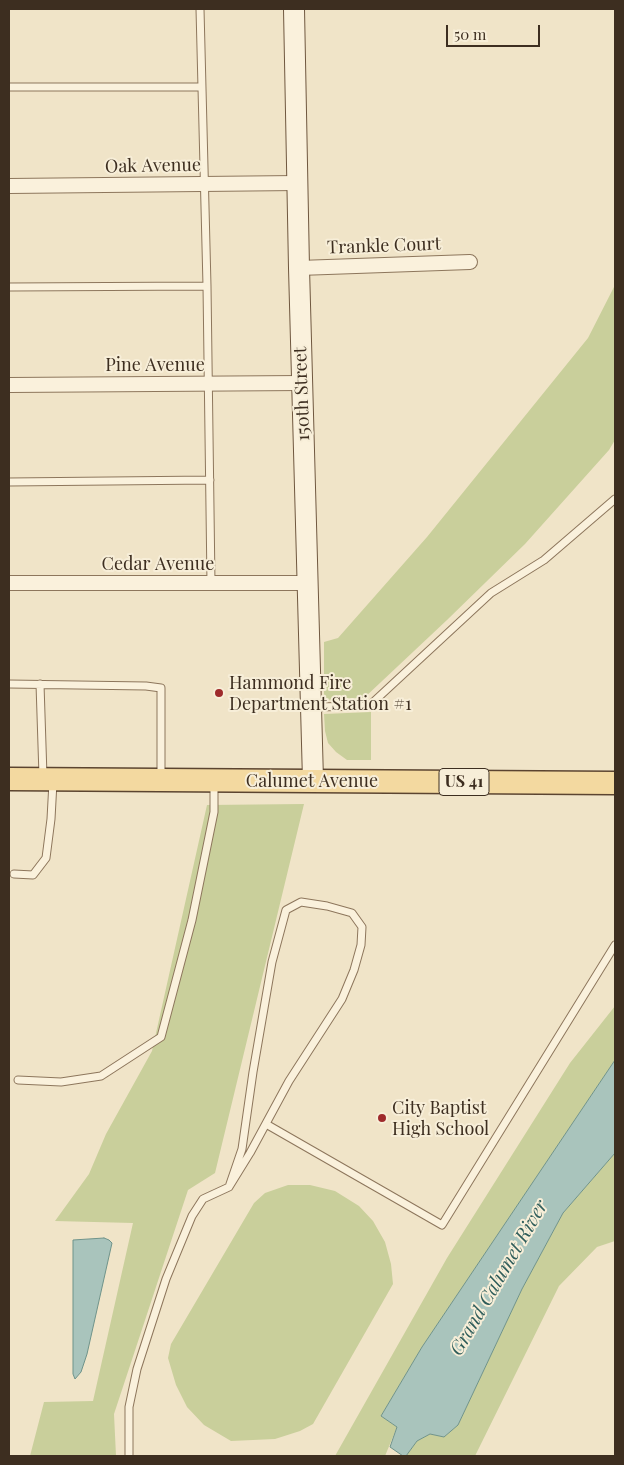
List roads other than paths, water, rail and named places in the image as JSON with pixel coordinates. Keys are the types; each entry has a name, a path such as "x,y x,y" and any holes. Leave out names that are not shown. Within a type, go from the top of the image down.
{"main road":[{"name":"Calumet Avenue","path":"9,779 615,783"}],"street":[{"name":"150th Street","path":"294,9 313,780"},
{"name":"Oak Avenue","path":"9,186 297,183"},
{"name":"Trankle Court","path":"299,268 470,262"},
{"name":"Pine Avenue","path":"9,385 302,383"},
{"name":"Cedar Avenue","path":"9,583 307,583"}],"lane":[{"path":"200,9 207,286 211,583"},
{"path":"9,87 202,87"},
{"path":"9,287 207,286"},
{"path":"9,482 210,480"},
{"path":"310,707 369,706 419,658 491,594 544,560 615,499"},
{"path":"9,684 146,686 161,688 161,780"},
{"path":"14,874 33,875 46,858 52,819 40,684"},
{"path":"18,1080 61,1082 100,1076 161,1037 192,920 214,812 214,780"},
{"path":"129,1456 129,1407 137,1369 166,1279 192,1216 203,1199 229,1187 250,1153 289,1080 342,999 354,970 361,945 362,927 352,913 327,906 301,902 286,910 272,962 252,1072 242,1149 229,1187"},
{"path":"266,1124 442,1225 615,945"}],"water":[{"name":"Grand Calumet River","path":"615,1060 615,1153 563,1213 522,1289 458,1425 444,1437 430,1434 417,1441 406,1456 403,1456 390,1447 397,1427 381,1416 422,1347"},
{"path":"104,1238 112,1243 87,1354 81,1372 75,1379 73,1374 73,1240"}],"place":[{"name":"Hammond Fire Department Station #1","path":"219,693"},
{"name":"City Baptist High School","path":"382,1118"}]}
